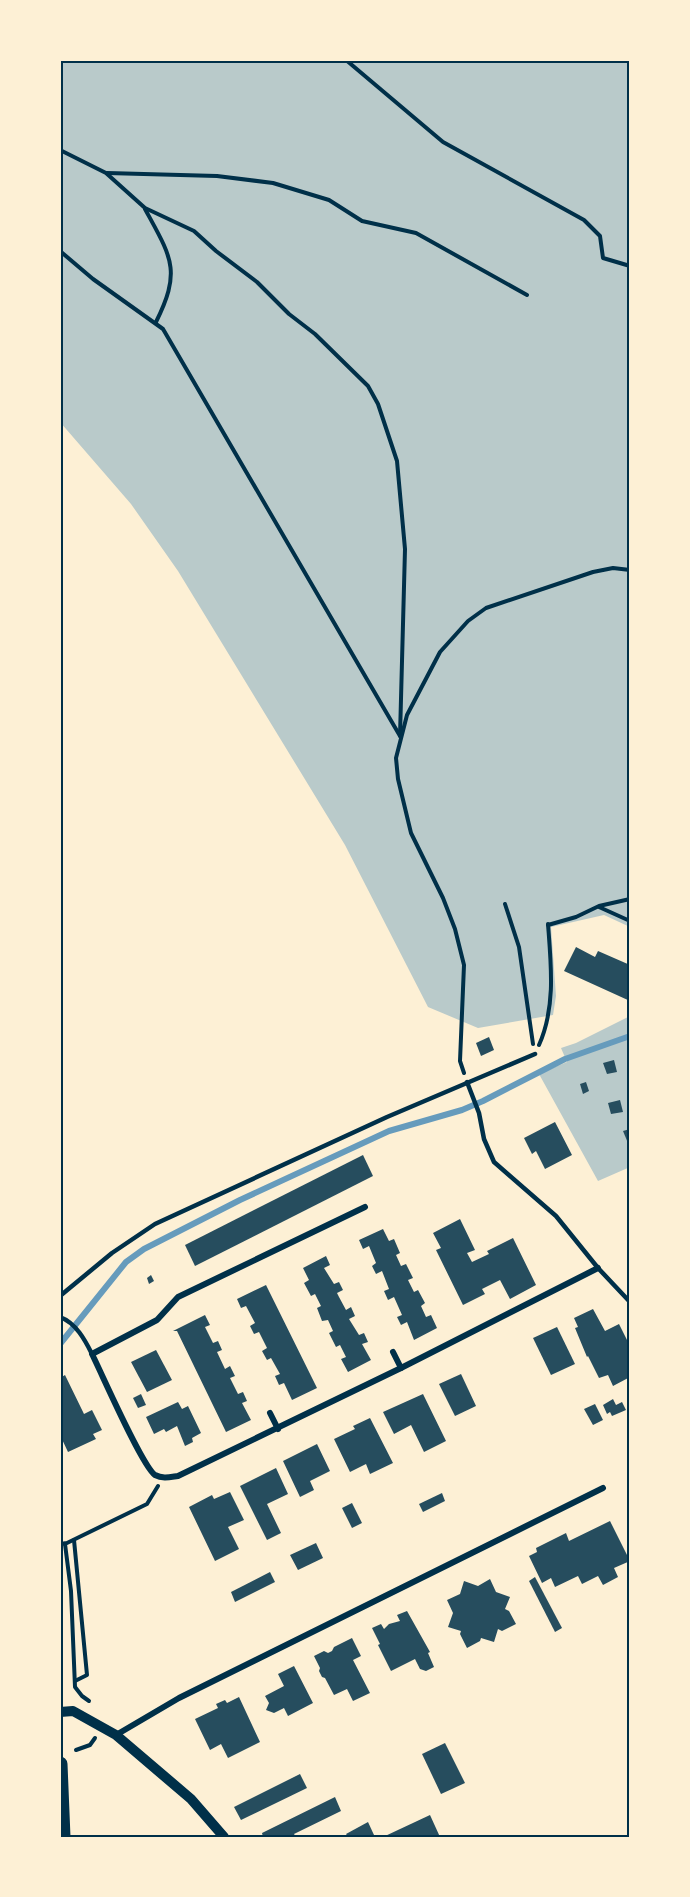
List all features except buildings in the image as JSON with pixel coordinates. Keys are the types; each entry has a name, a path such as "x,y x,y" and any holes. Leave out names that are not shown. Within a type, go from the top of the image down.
{"main road":[{"path":"60,1764 63,1837"}],"street":[{"path":"365,1207 178,1297 157,1320 92,1354 148,1467 155,1474 164,1478 178,1476 278,1429 598,1268"},
{"path":"393,1353 401,1368"},
{"path":"270,1413 278,1429"},
{"path":"116,1735 178,1698 603,1488"},
{"path":"60,1712 73,1711 116,1735 176,1785 224,1837"}],"lane":[{"path":"60,1296 112,1253 155,1224 274,1168 535,1054"},
{"path":"467,1082 479,1113 484,1139 494,1162 556,1216 598,1268 630,1302"},
{"path":"60,1317 66,1319 83,1337 92,1354"}],"path":[{"path":"346,60 443,142 584,220 600,237 603,258 630,266"},
{"path":"60,150 106,173 145,208 194,231 257,282 368,386 378,404 397,461 405,549 400,736"},
{"path":"106,173 217,176 273,183 329,200 362,221 416,233 527,295"},
{"path":"145,208 168,251 172,280 167,301 156,322"},
{"path":"60,252 93,279 156,322 171,340 400,736"},
{"path":"467,1082 460,1061 464,964 455,929 443,898 411,833 398,779 396,758 406,715 440,652 454,636 486,608 593,572 614,568 630,570"},
{"path":"535,1054 546,1030 552,994 548,925 576,917 599,906 630,899"},
{"path":"505,904 519,947 532,1034"},
{"path":"599,906 630,921"},
{"path":"98,1708 82,1696 75,1687 71,1591 62,1544 147,1504 164,1478"},
{"path":"74,1540 87,1674 75,1681"},
{"path":"76,1750 90,1745 96,1735"}],"shaded area":[{"path":"60,60 630,60 630,927 604,915 551,927 556,996 553,1015 478,1028 428,1007 345,845 178,571 131,504 60,422"},
{"path":"630,1016 630,1167 598,1181 539,1074 567,1062 561,1048"}],"waterway":[{"path":"60,1344 126,1262 144,1249 240,1200 389,1131 462,1110 565,1059 630,1036"}]}
